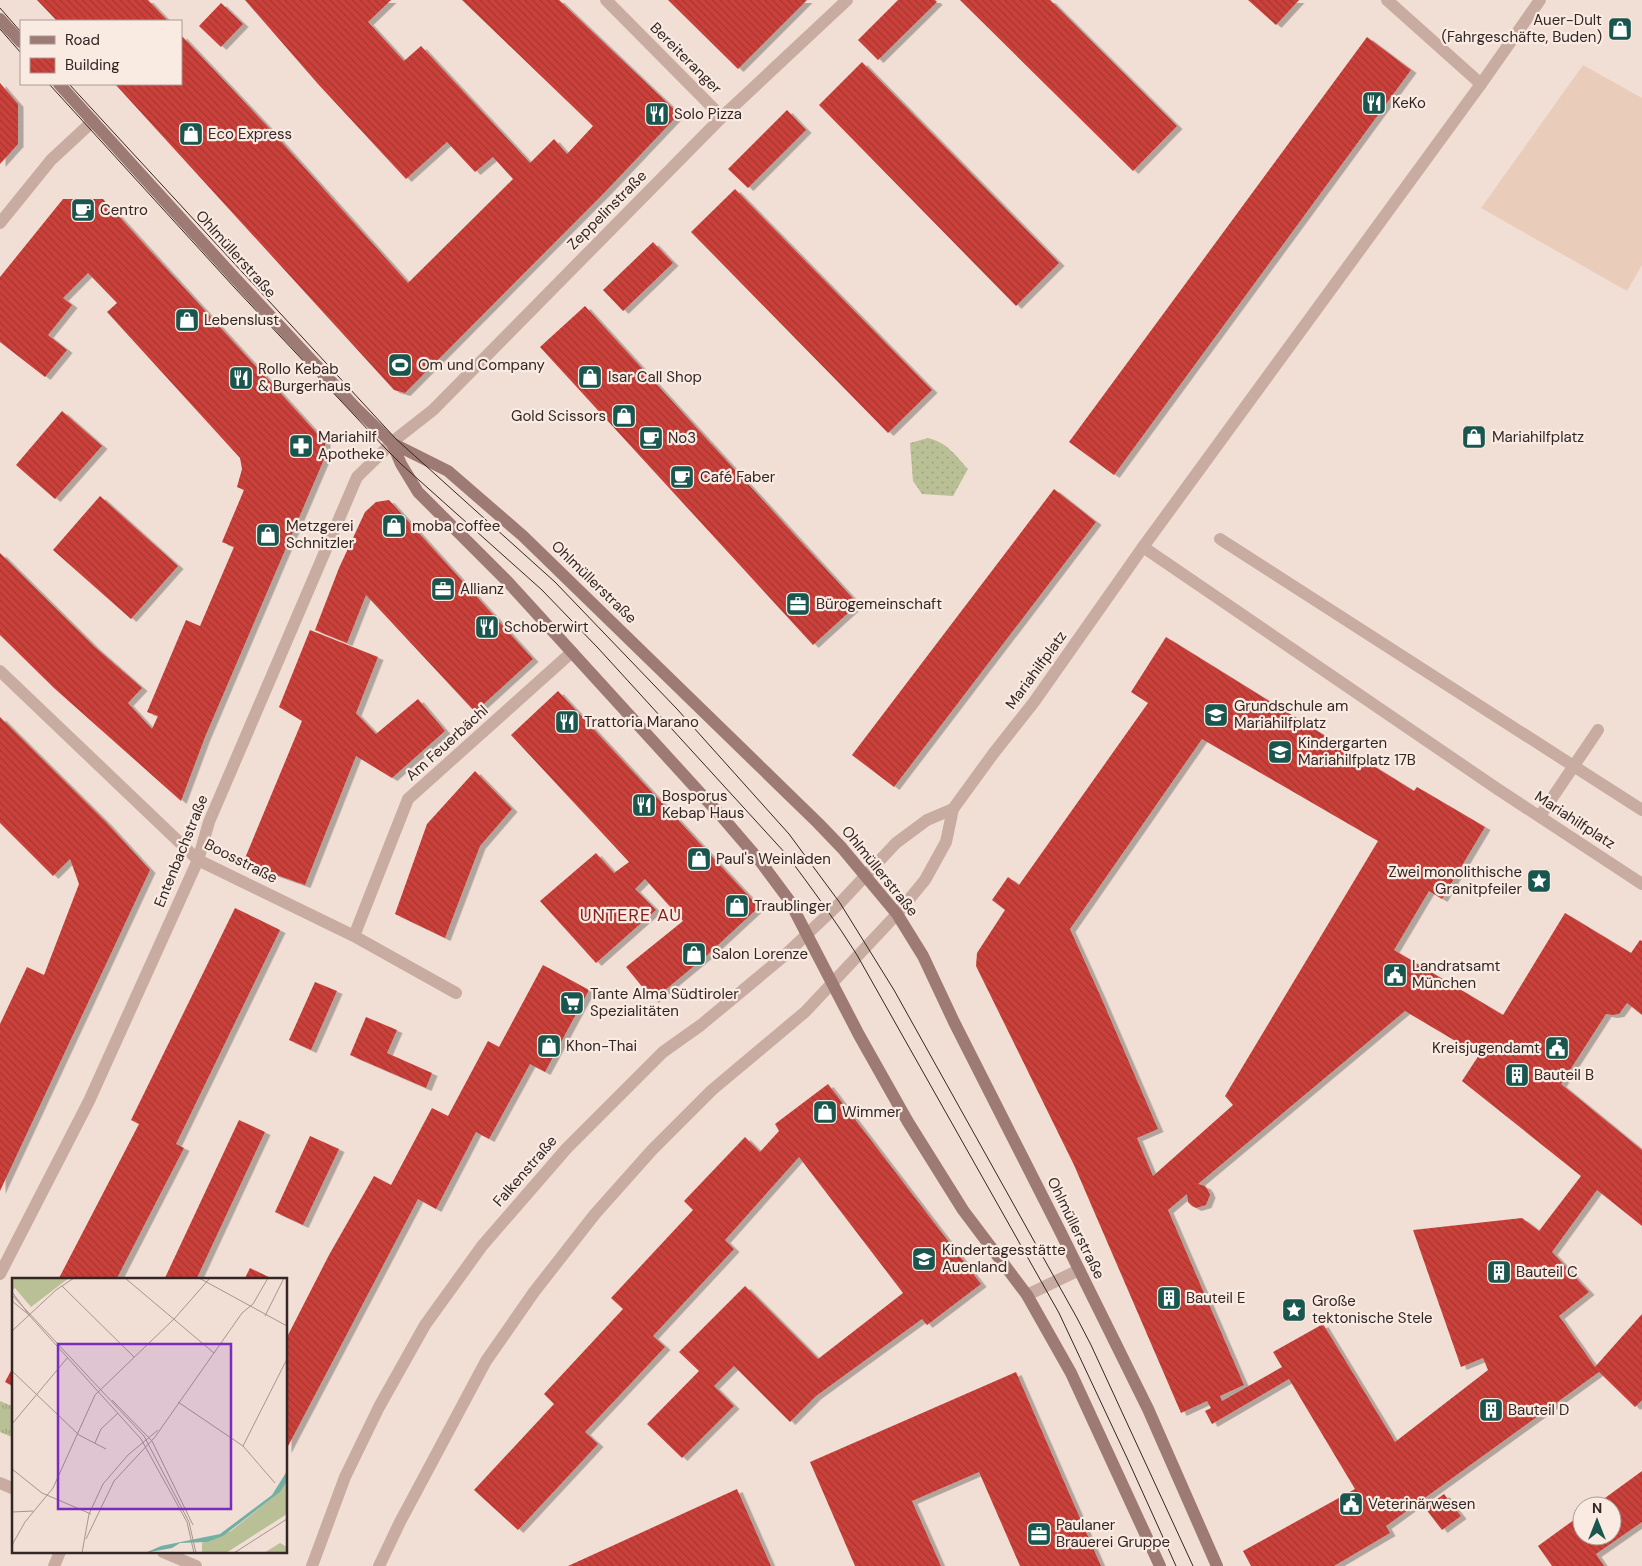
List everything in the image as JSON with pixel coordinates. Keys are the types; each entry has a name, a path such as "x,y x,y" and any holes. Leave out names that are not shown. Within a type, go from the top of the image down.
{"main road":[{"path":"0,19 20,41"},
{"name":"Ohlmüllerstraße","path":"60,85 355,407 392,443 448,471 523,536 818,822 897,914 923,956 954,1022 1148,1409 1217,1566"},
{"name":"Ohlmüllerstraße","path":"392,443 400,464 418,492 508,582 572,652 760,861 789,900 859,1035 908,1122 964,1210 1027,1295 1071,1373 1160,1566"}],"street":[{"name":"Bereiteranger","path":"606,0 722,117"},
{"name":"Zeppelinstraße","path":"392,443 433,410 722,117 846,0"},
{"path":"1387,0 1481,84"},
{"name":"Mariahilfplatz","path":"832,981 897,914 925,880 946,842 953,809 1034,702 1143,547 1481,84 1540,0"},
{"path":"0,223 51,160 93,120"},
{"name":"Entenbachstraße","path":"0,1274 89,1101 198,860 209,822 357,477 392,443"},
{"path":"1220,539 1642,810"},
{"name":"Mariahilfplatz","path":"1143,547 1642,884"},
{"name":"Am Feuerbächl","path":"354,936 408,799 572,652"},
{"name":"Boosstraße","path":"0,672 198,860 354,936 456,993"},
{"path":"1540,816 1598,730"},
{"path":"866,876 896,844 927,820 953,809"},
{"name":"Falkenstraße","path":"312,1566 345,1477 379,1407 425,1325 482,1246 566,1148 663,1052 709,1018 784,956 866,876"},
{"path":"379,1566 400,1522 486,1361 534,1292 594,1214 652,1150 712,1090 805,1012 832,981"},
{"path":"1027,1295 1079,1270"},
{"path":"0,1483 12,1488"},
{"path":"54,1566 59,1554"},
{"path":"168,1554 196,1566"}],"green space":[{"path":"928,438 946,446 968,469 953,496 922,494 913,481 910,443"},
{"path":"0,1401 12,1406 12,1437 0,1432"}],"shaded area":[{"path":"1583,65 1642,98 1642,265 1627,291 1481,208"}],"building":[{"path":"37,0 148,0 167,20 56,20"},
{"path":"245,0 391,0 368,22 404,61 421,46 530,163 554,139 567,154 593,126 462,0 559,0 679,114 606,191 405,393 394,390 116,85 182,85 182,36 268,127 408,283 513,179 493,157 475,172 447,142 406,179 318,84"},
{"path":"668,0 807,0 738,69"},
{"path":"898,0 935,0 937,2 878,60 858,40"},
{"path":"960,0 1050,0 1177,126 1133,171"},
{"path":"1248,0 1299,0 1276,25"},
{"path":"221,3 243,24 221,47 199,26"},
{"path":"1367,37 1411,70 1114,475 1069,442"},
{"path":"862,62 1059,263 1016,306 819,105"},
{"path":"0,83 18,104 18,144 0,164"},
{"path":"787,110 806,130 748,188 728,169"},
{"path":"735,189 932,390 888,433 691,232"},
{"path":"63,199 103,199 325,442 325,457 205,737 181,801 54,688 0,635 0,553 95,647 142,688 128,703 152,729 158,716 147,712 186,620 200,626 234,547 222,542 244,490 237,487 242,469 240,458 107,312 117,303 88,273 63,298 72,305 48,335 67,350 45,377 0,342 0,277"},
{"path":"653,242 673,263 623,311 603,290"},
{"path":"585,306 858,604 813,645 540,347"},
{"path":"62,411 102,446 55,499 16,465"},
{"path":"1054,489 1096,522 894,787 852,755"},
{"path":"100,496 178,566 131,619 53,550"},
{"path":"389,500 533,659 475,712 366,595 347,643 315,630 339,568 365,512 376,502"},
{"path":"310,630 378,657 356,713 376,734 418,699 445,731 392,778 356,756 305,885 243,863 302,721 279,707"},
{"path":"1166,637 1414,791 1417,787 1485,827 1442,899 1429,891 1394,950 1503,1015 1565,913 1631,953 1640,940 1642,941 1642,1015 1627,1003 1619,1014 1606,1014 1561,1084 1642,1150 1642,1226 1597,1190 1552,1252 1589,1292 1559,1316 1595,1367 1642,1314 1642,1400 1635,1407 1599,1372 1386,1526 1390,1533 1334,1566 1251,1566 1243,1551 1355,1489 1289,1379 1212,1424 1205,1411 1211,1408 1207,1401 1181,1413 1074,1165 976,966 977,953 1005,910 992,900 1008,877 1019,885 1148,703 1131,692","holes":["1202,739 1378,841 1225,1096 1233,1105 1153,1176 1137,1138 1158,1129 1070,929","1405,1011 1479,1055 1462,1081 1581,1176 1539,1231 1522,1218 1413,1230 1461,1367 1483,1358 1488,1370 1395,1442 1323,1324 1273,1352 1282,1367 1222,1401 1220,1396 1244,1385 1168,1210 1187,1194 1188,1202 1192,1206 1196,1208 1206,1205 1210,1195 1205,1186 1198,1184"]},
{"path":"558,691 759,907 705,957 653,1000 626,967 683,921 645,879 635,889 656,910 596,963 540,901 596,853 614,873 629,862 511,735"},
{"path":"0,717 106,822 150,870 0,1191 0,1024 27,967 44,975 79,884 70,859 53,876 0,823"},
{"path":"475,771 512,809 480,846 445,938 395,914 427,824"},
{"path":"235,908 280,930 176,1144 184,1148 117,1278 59,1278 139,1124 131,1120"},
{"path":"543,965 589,990 545,1072 530,1064 489,1139 476,1132 436,1209 418,1199 288,1446 288,1335 329,1255 374,1176 391,1185 432,1108 448,1116 488,1041 499,1047"},
{"path":"315,982 337,991 311,1050 289,1040"},
{"path":"366,1017 397,1030 387,1053 432,1073 426,1088 350,1055"},
{"path":"828,1084 981,1284 927,1325 922,1319 816,1396 790,1422 734,1366 714,1386 734,1406 682,1458 647,1424 699,1371 679,1352 745,1286 818,1359 903,1293 799,1157 725,1240 734,1249 653,1336 665,1347 585,1432 598,1444 518,1530 474,1490 554,1404 544,1394 623,1309 611,1298 693,1210 684,1201 745,1137 760,1152 779,1131 775,1124"},
{"path":"239,1120 265,1132 197,1278 165,1278"},
{"path":"310,1136 339,1149 303,1225 275,1212"},
{"path":"250,1268 271,1278 245,1278"},
{"path":"12,1369 12,1386 5,1382"},
{"path":"1016,1372 1101,1566 1020,1566 979,1472 912,1501 941,1566 855,1566 810,1462"},
{"path":"1642,1471 1642,1522 1622,1536 1622,1496 1608,1496"},
{"path":"737,1489 771,1566 568,1566"},
{"path":"1444,1494 1461,1516 1442,1530 1425,1508"},
{"path":"1572,1521 1572,1546 1608,1546 1596,1554 1604,1566 1552,1566 1538,1546"}],"tram line":[{"path":"0,8 20,31"},
{"path":"0,29 20,52"},
{"path":"50,85 234,287 386,449 542,590 598,648 786,854 823,904 857,955 1059,1313 1176,1566"},
{"path":"70,85 396,439 555,582 677,709 789,834 840,903 894,990 1077,1318 1193,1566"}],"place":[{"name":"Auer-Dult (Fahrgeschäfte, Buden)","path":"1620,29"},
{"name":"KeKo","path":"1374,103"},
{"name":"Solo Pizza","path":"657,114"},
{"name":"Eco Express","path":"191,134"},
{"name":"Centro","path":"83,210"},
{"name":"Lebenslust","path":"187,320"},
{"name":"Om und Company","path":"400,365"},
{"name":"Isar Call Shop","path":"590,377"},
{"name":"Rollo Kebab & Burgerhaus","path":"241,378"},
{"name":"Gold Scissors","path":"624,416"},
{"name":"Mariahilfplatz","path":"1474,437"},
{"name":"No3","path":"651,438"},
{"name":"Mariahilf Apotheke","path":"301,446"},
{"name":"Café Faber","path":"682,477"},
{"name":"moba coffee","path":"394,526"},
{"name":"Metzgerei Schnitzler","path":"268,535"},
{"name":"Allianz","path":"443,589"},
{"name":"Bürogemeinschaft","path":"798,604"},
{"name":"Schoberwirt","path":"487,627"},
{"name":"Grundschule am Mariahilfplatz","path":"1216,715"},
{"name":"Trattoria Marano","path":"567,722"},
{"name":"Kindergarten Mariahilfplatz 17B","path":"1280,752"},
{"name":"Bosporus Kebap Haus","path":"644,805"},
{"name":"Paul's Weinladen","path":"699,859"},
{"name":"Zwei monolithische Granitpfeiler","path":"1539,881"},
{"name":"Traublinger","path":"737,906"},
{"name":"Salon Lorenze","path":"694,954"},
{"name":"Landratsamt München","path":"1395,975"},
{"name":"Tante Alma Südtiroler Spezialitäten","path":"572,1003"},
{"name":"Khon-Thai","path":"549,1046"},
{"name":"Kreisjugendamt","path":"1557,1048"},
{"name":"Bauteil B","path":"1517,1075"},
{"name":"Wimmer","path":"825,1112"},
{"name":"Kindertagesstätte Auenland","path":"924,1259"},
{"name":"Bauteil C","path":"1499,1272"},
{"name":"Bauteil E","path":"1169,1298"},
{"name":"Große tektonische Stele","path":"1294,1310"},
{"name":"Bauteil D","path":"1491,1410"},
{"name":"Veterinärwesen","path":"1351,1504"},
{"name":"Paulaner Brauerei Gruppe","path":"1039,1534"}],"district":[{"name":"UNTERE AU","path":"631,915"}]}
